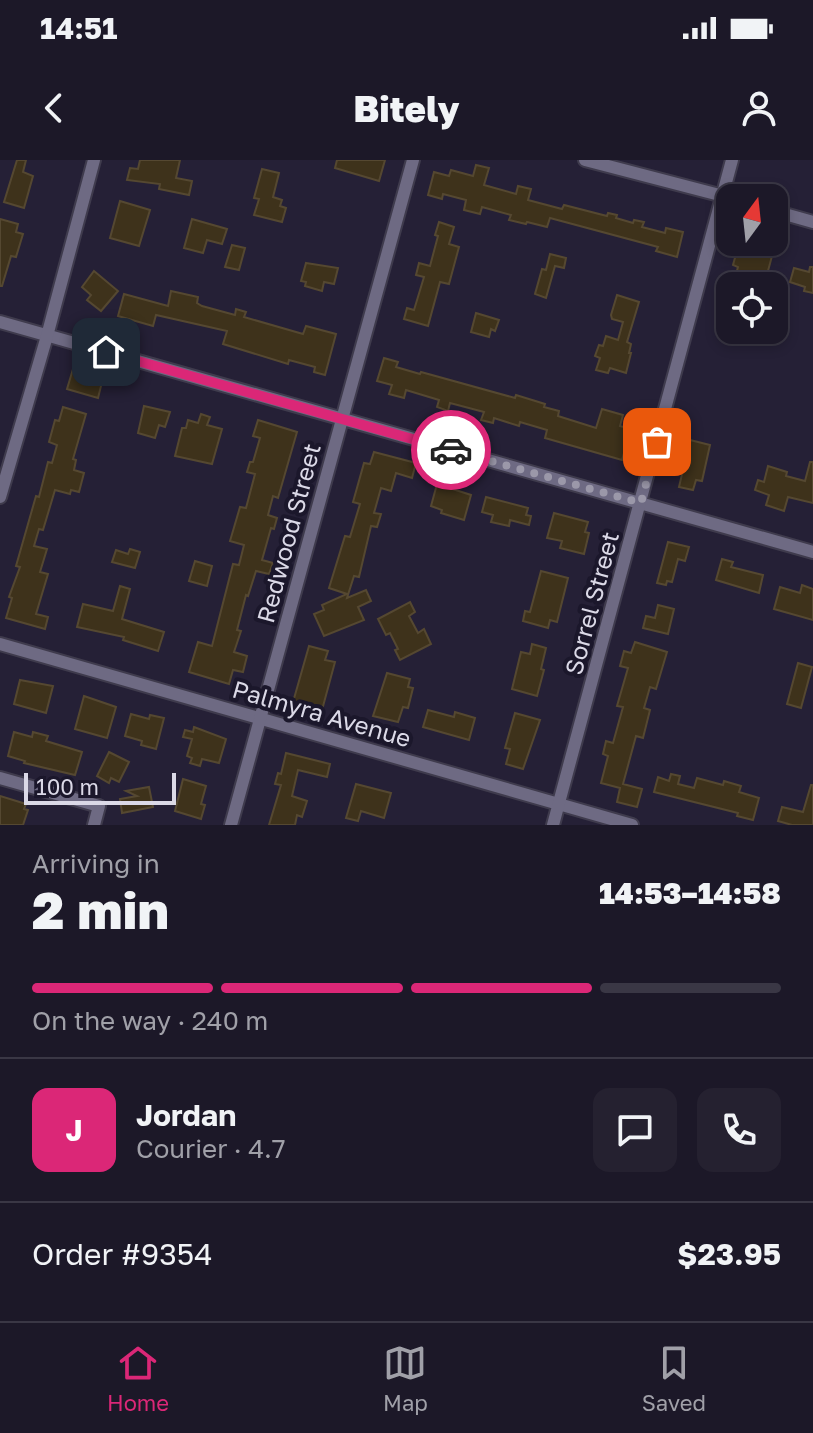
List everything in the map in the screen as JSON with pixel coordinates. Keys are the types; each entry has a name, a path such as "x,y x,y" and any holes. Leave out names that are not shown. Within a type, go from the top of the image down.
{"street":[{"path":"0,497 94,160"},
{"name":"Redwood Street","path":"231,825 413,160"},
{"path":"585,160 716,194"},
{"name":"Sorrel Street","path":"729,184 732,160"},
{"path":"788,215 813,222"},
{"name":"Sorrel Street","path":"553,825 716,236"},
{"path":"0,322 813,552"},
{"name":"Palmyra Avenue","path":"0,644 632,825"},
{"path":"0,778 99,806 94,825"}],"building":[{"path":"17,160 26,160 23,172 33,176 24,208 4,202"},
{"path":"140,160 180,160 176,178 192,181 189,195 159,189 160,184 127,180 130,168 138,169"},
{"path":"337,160 385,160 379,181 335,168"},
{"path":"476,165 489,168 484,185 516,194 518,186 531,189 528,200 562,209 564,205 607,216 608,213 617,215 616,218 633,223 634,220 644,222 642,227 665,233 666,228 683,232 677,257 656,251 658,247 550,218 547,227 526,224 509,220 511,215 482,207 480,214 464,210 466,200 443,194 442,199 428,195 434,172 449,176 451,170 473,176"},
{"path":"262,169 279,173 273,197 282,200 280,206 286,208 282,222 254,215 259,199 254,198"},
{"path":"120,201 150,210 139,246 110,238"},
{"path":"0,219 18,224 16,232 23,234 16,257 11,256 2,286 0,286"},
{"path":"192,219 227,229 222,244 207,240 203,253 184,248"},
{"path":"439,222 454,227 449,244 459,247 449,284 440,282 428,326 404,319 407,308 414,310 424,277 416,275 419,263 430,266"},
{"path":"232,245 245,248 239,270 225,267"},
{"path":"550,254 566,258 564,268 555,266 546,298 535,294"},
{"path":"736,256 772,256 768,272 737,272 738,267 733,265"},
{"path":"306,263 338,268 334,284 324,282 322,291 305,286 306,282 301,281"},
{"path":"813,267 813,293 790,282 794,268 809,272"},
{"path":"94,271 118,291 101,311 87,300 91,295 82,287"},
{"path":"171,291 198,297 197,303 202,306 235,315 236,309 246,312 244,317 303,334 306,326 336,334 325,375 314,372 315,367 289,360 288,364 223,344 227,331 156,315 153,326 118,316 124,294 168,306"},
{"path":"617,295 639,302 627,342 631,344 631,353 626,373 610,368 608,373 596,370 600,358 595,356 606,336 618,340 623,322 612,319 611,315"},
{"path":"476,313 499,320 489,337 471,332"},
{"path":"384,358 398,362 396,367 420,374 545,404 544,407 559,411 558,416 596,428 602,409 623,415 620,426 631,429 622,460 545,438 547,430 520,422 519,426 494,418 493,423 481,420 484,412 450,403 448,411 437,407 439,400 406,390 404,398 389,394 392,385 377,381"},
{"path":"73,369 103,378 98,398 67,389"},
{"path":"144,406 170,412 165,427 159,425 155,438 138,433"},
{"path":"63,407 86,414 73,459 76,460 74,470 84,473 79,492 71,490 70,494 55,490 43,530 39,529 34,546 47,549 40,572 48,574 36,614 48,617 45,629 6,618 12,598 9,597 20,567 16,566 36,496 39,497 48,462 52,463 57,445 49,442 55,420 59,421"},
{"path":"201,414 210,417 207,425 222,429 212,464 175,456 182,428 186,428 188,420 198,423"},
{"path":"258,420 297,432 278,498 273,496 268,515 277,518 262,560 273,563 269,574 256,571 246,595 237,630 241,631 234,652 247,656 243,672 233,670 229,684 189,672 198,642 212,646 233,564 239,565 244,545 230,541 240,507 246,508 255,474 247,472 260,438 253,436"},
{"path":"690,440 710,445 702,481 696,480 693,490 679,487"},
{"path":"374,452 416,463 412,478 396,473 391,491 381,488 374,513 381,514 377,527 371,526 359,577 354,576 347,598 366,590 371,601 358,607 364,620 324,636 314,614 324,610 322,605 347,594 329,588 345,536 350,537 360,504 353,502 364,463 370,464"},
{"path":"810,462 813,462 813,503 788,497 784,511 766,505 769,495 755,490 758,480 764,482 768,466 787,472 786,476 805,481"},
{"path":"437,484 471,495 464,520 441,513 442,510 431,506"},
{"path":"486,497 528,508 526,515 531,516 529,525 510,520 509,526 491,522 493,515 482,512"},
{"path":"554,513 588,522 584,554 560,548 562,541 547,538"},
{"path":"668,542 689,547 685,561 678,559 672,582 667,581 666,585 657,583"},
{"path":"130,549 140,552 135,568 112,562 116,550 128,554"},
{"path":"722,559 733,562 731,567 763,575 759,593 716,580"},
{"path":"195,561 212,566 207,586 189,581"},
{"path":"541,571 568,578 557,622 550,620 548,628 523,621 525,611 530,612"},
{"path":"802,585 813,589 813,620 774,609 780,587 800,593"},
{"path":"120,586 130,589 122,619 164,632 158,651 123,640 124,637 77,627 83,604 113,611"},
{"path":"410,602 415,612 409,616 418,633 424,629 431,644 400,660 390,633 386,635 378,619"},
{"path":"658,605 674,609 668,634 643,628 646,616 655,618"},
{"path":"635,642 667,652 656,689 650,687 644,708 650,710 643,738 636,736 623,784 642,789 637,807 617,802 620,788 601,783 608,756 603,754 606,741 613,743 623,707 617,706 628,668 620,666 624,651 631,653"},
{"path":"532,644 546,648 537,696 512,689 521,652 530,654"},
{"path":"309,646 328,651 325,660 335,662 322,710 293,702"},
{"path":"798,663 812,667 801,708 787,704"},
{"path":"387,673 410,679 408,687 413,688 408,708 403,707 398,722 373,716"},
{"path":"20,680 53,686 46,713 14,704"},
{"path":"84,696 116,707 107,738 75,729"},
{"path":"428,710 454,717 455,712 475,718 469,740 423,727"},
{"path":"515,713 540,720 523,769 506,764 510,749 505,748"},
{"path":"131,714 149,719 150,715 164,718 156,749 125,736"},
{"path":"194,727 226,739 219,763 202,759 200,766 190,763 192,758 187,756 192,739 183,737 185,730 193,732"},
{"path":"14,732 32,737 33,732 48,736 46,741 82,752 75,775 8,756"},
{"path":"109,752 129,762 119,782 111,778 109,783 97,776"},
{"path":"286,753 330,764 327,777 298,770 292,796 307,801 302,817 297,815 295,825 269,825 281,785 275,784"},
{"path":"671,774 680,776 678,784 694,788 697,778 741,786 739,792 759,798 753,820 737,816 738,813 654,792 658,777 669,781"},
{"path":"183,779 206,786 201,819 175,811"},
{"path":"356,784 391,793 384,818 361,811 358,821 346,818"},
{"path":"811,785 813,825 778,821 782,807 803,812"},
{"path":"149,787 153,807 122,813 120,799 137,796 126,791"},
{"path":"0,796 26,804 24,809 28,810 23,825 0,825"}],"way so far":[{"path":"451,450 641,503 657,442"}],"route":[{"path":"106,352 451,450"}]}
